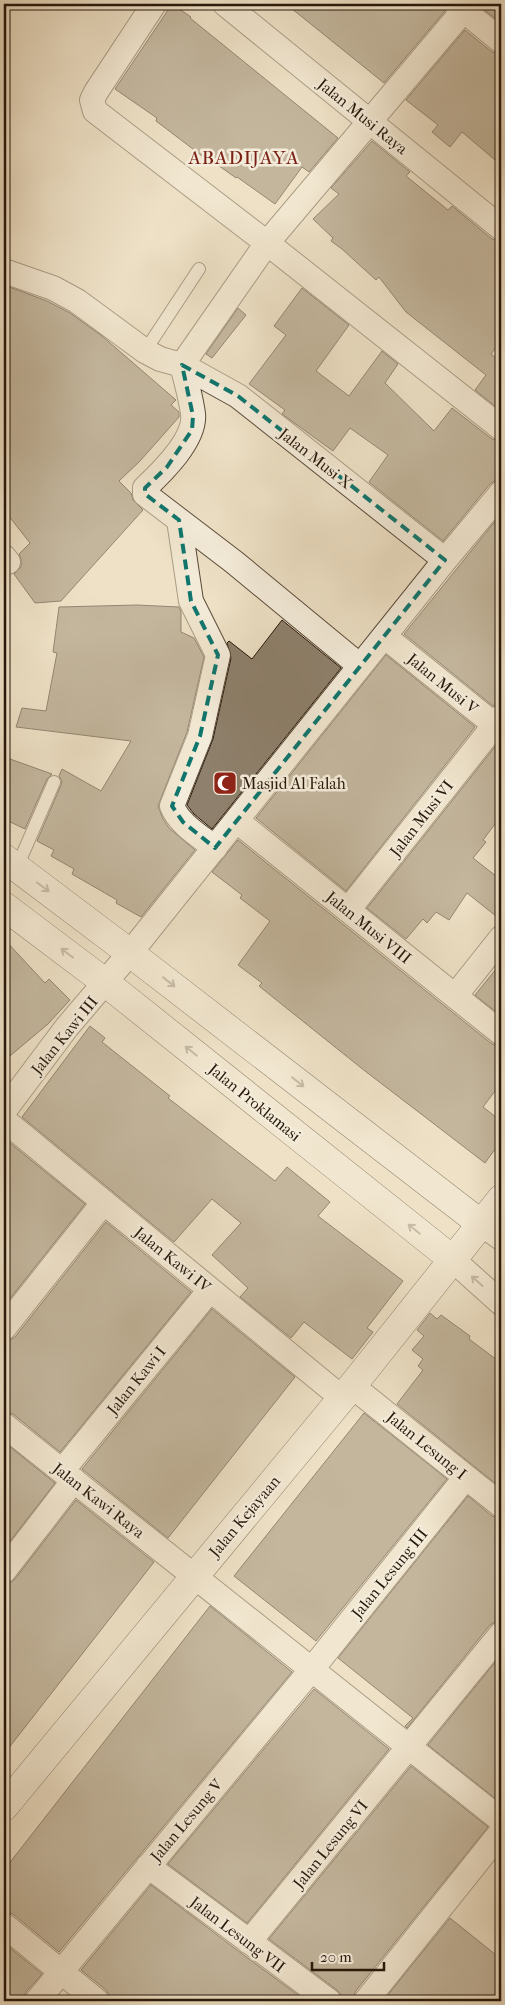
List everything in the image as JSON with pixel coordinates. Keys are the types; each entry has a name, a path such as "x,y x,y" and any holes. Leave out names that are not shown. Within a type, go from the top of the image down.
{"street":[{"path":"154,4 92,100 95,111 267,243 501,428"},
{"name":"Jalan Musi Raya","path":"225,4 501,228"},
{"path":"360,666 234,562 145,494 145,488 167,467 192,430 194,416 182,365 267,243 371,122 463,6 501,41"},
{"name":"Jalan Musi X","path":"4,271 45,285 77,301 145,351 160,359 182,365 238,396 445,560"},
{"name":"Jalan Kawi III","path":"4,1111 67,1027 106,983 238,821 445,560 501,494"},
{"path":"179,520 191,601 218,655 200,736 172,806 175,814 182,822 215,848"},
{"name":"Jalan Musi V","path":"384,636 499,724"},
{"name":"Jalan Musi VI","path":"348,910 499,724"},
{"name":"Jalan Musi VIII","path":"238,821 501,1033"},
{"path":"10,863 491,1231"},
{"name":"Jalan Proklamasi","path":"4,906 106,983 452,1259 501,1303"},
{"path":"455,996 501,938"},
{"name":"Jalan Kawi IV","path":"4,1120 210,1290 347,1392"},
{"name":"Jalan Kejayaan","path":"4,1806 347,1392 452,1259 491,1231 501,1199"},
{"path":"4,1328 104,1202"},
{"name":"Jalan Kawi I","path":"4,1571 68,1476 210,1290"},
{"name":"Jalan Lesung I","path":"347,1392 466,1477 501,1506"},
{"name":"Jalan Kawi Raya","path":"4,1425 501,1820"},
{"name":"Jalan Lesung III","path":"312,1669 466,1477"},
{"name":"Jalan Lesung VI","path":"250,1942 501,1634"},
{"name":"Jalan Lesung V","path":"37,2001 312,1669"},
{"path":"366,2001 501,1832"},
{"name":"Jalan Lesung VII","path":"148,1866 328,2001"},
{"path":"4,1925 97,2001"}],"lane":[{"path":"145,351 199,268"},
{"path":"10,863 54,782"}],"highlighted area":[{"path":"182,365 238,396 445,560 215,848 183,822 172,806 200,736 218,655 191,601 179,520 145,494 145,488 167,467 192,430 193,416"}],"building":[{"path":"172,4 191,17 338,138 309,172 302,167 275,204 237,177 215,163 214,165 156,121 157,118 115,89"},
{"path":"286,4 443,4 445,11 384,83"},
{"path":"482,4 501,4 501,23 482,8"},
{"path":"465,30 492,52 501,54 501,165 462,132 450,147 432,132 438,125 406,100"},
{"path":"372,141 410,172 406,176 448,210 452,206 492,239 501,241 501,340 491,354 498,360 501,356 501,411 475,390 486,375 406,312 379,277 376,280 331,241 333,238 313,219 339,194 331,188"},
{"path":"4,285 47,301 70,313 102,336 176,400 171,405 179,412 179,417 140,461 119,481 131,493 133,500 143,510 61,601 35,603 14,574 21,567 19,554 30,543 4,510"},
{"path":"302,288 349,325 316,371 349,396 382,351 398,364 385,383 434,431 452,408 492,439 501,441 501,480 496,480 490,484 443,541 369,482 388,455 350,428 333,451 282,414 285,410 249,384 286,335 274,326"},
{"path":"238,308 246,315 212,358 206,354"},
{"path":"501,514 501,702 493,706 404,634"},
{"path":"137,605 179,607 181,612 181,632 194,638 204,657 187,732 158,806 169,828 195,850 141,917 116,903 117,900 72,874 74,869 51,856 54,850 37,841 61,785 62,781 59,776 62,769 101,791 131,741 16,727 22,708 46,711 57,653 53,652 59,607"},
{"path":"282,620 341,668 212,829 194,814 187,805 213,739 231,658 227,643 229,641 252,659"},
{"path":"386,655 475,727 346,891 256,818"},
{"path":"498,743 501,743 501,816 483,840 486,842 473,858 501,880 501,920 467,893 449,920 436,912 427,923 423,919 406,939 367,908"},
{"path":"10,759 52,774 47,779 25,829 4,819 4,777"},
{"path":"238,840 492,1044 501,1046 501,1083 483,1107 501,1121 501,1141 485,1163 365,1071 259,986 262,983 238,965 270,921 240,898 242,895 212,872"},
{"path":"4,939 45,983 49,979 70,1000 48,1024 4,1061"},
{"path":"501,963 501,1016 475,995"},
{"path":"90,1026 105,1038 102,1042 170,1096 168,1098 275,1181 287,1167 330,1202 318,1216 403,1281 367,1328 373,1332 352,1359 304,1322 291,1338 240,1297 248,1288 212,1255 241,1223 212,1199 174,1242 22,1117"},
{"path":"5,1139 85,1204 4,1306 4,1141"},
{"path":"106,1222 191,1292 60,1452 13,1414 4,1412 4,1341 9,1341 15,1337"},
{"path":"212,1309 295,1377 168,1538 82,1469"},
{"path":"430,1313 437,1319 441,1315 470,1336 469,1339 501,1363 501,1488 397,1404 423,1370 418,1366 423,1359 412,1350 424,1336 417,1330"},
{"path":"364,1413 447,1479 316,1641 234,1576"},
{"path":"4,1442 55,1483 4,1549"},
{"path":"468,1496 492,1516 501,1518 501,1621 496,1621 490,1625 407,1728 405,1726 413,1718 338,1658"},
{"path":"76,1500 154,1562 4,1754 4,1584 10,1583 15,1579"},
{"path":"210,1606 292,1672 59,1952 13,1914 4,1912 4,1870"},
{"path":"501,1655 501,1803 428,1745"},
{"path":"314,1689 389,1749 247,1923 168,1864"},
{"path":"411,1766 488,1827 355,1992 353,2001 343,2001 337,1990 269,1939"},
{"path":"151,1885 306,2001 110,2001 110,1996 106,1990 81,1970"},
{"path":"450,1918 501,1959 501,2001 383,2001"},
{"path":"4,1943 42,1974 26,1992 24,2001 4,2001"}],"place":[{"name":"Masjid Al Falah","path":"225,783"}],"district":[{"name":"ABADIJAYA","path":"244,157"}]}
